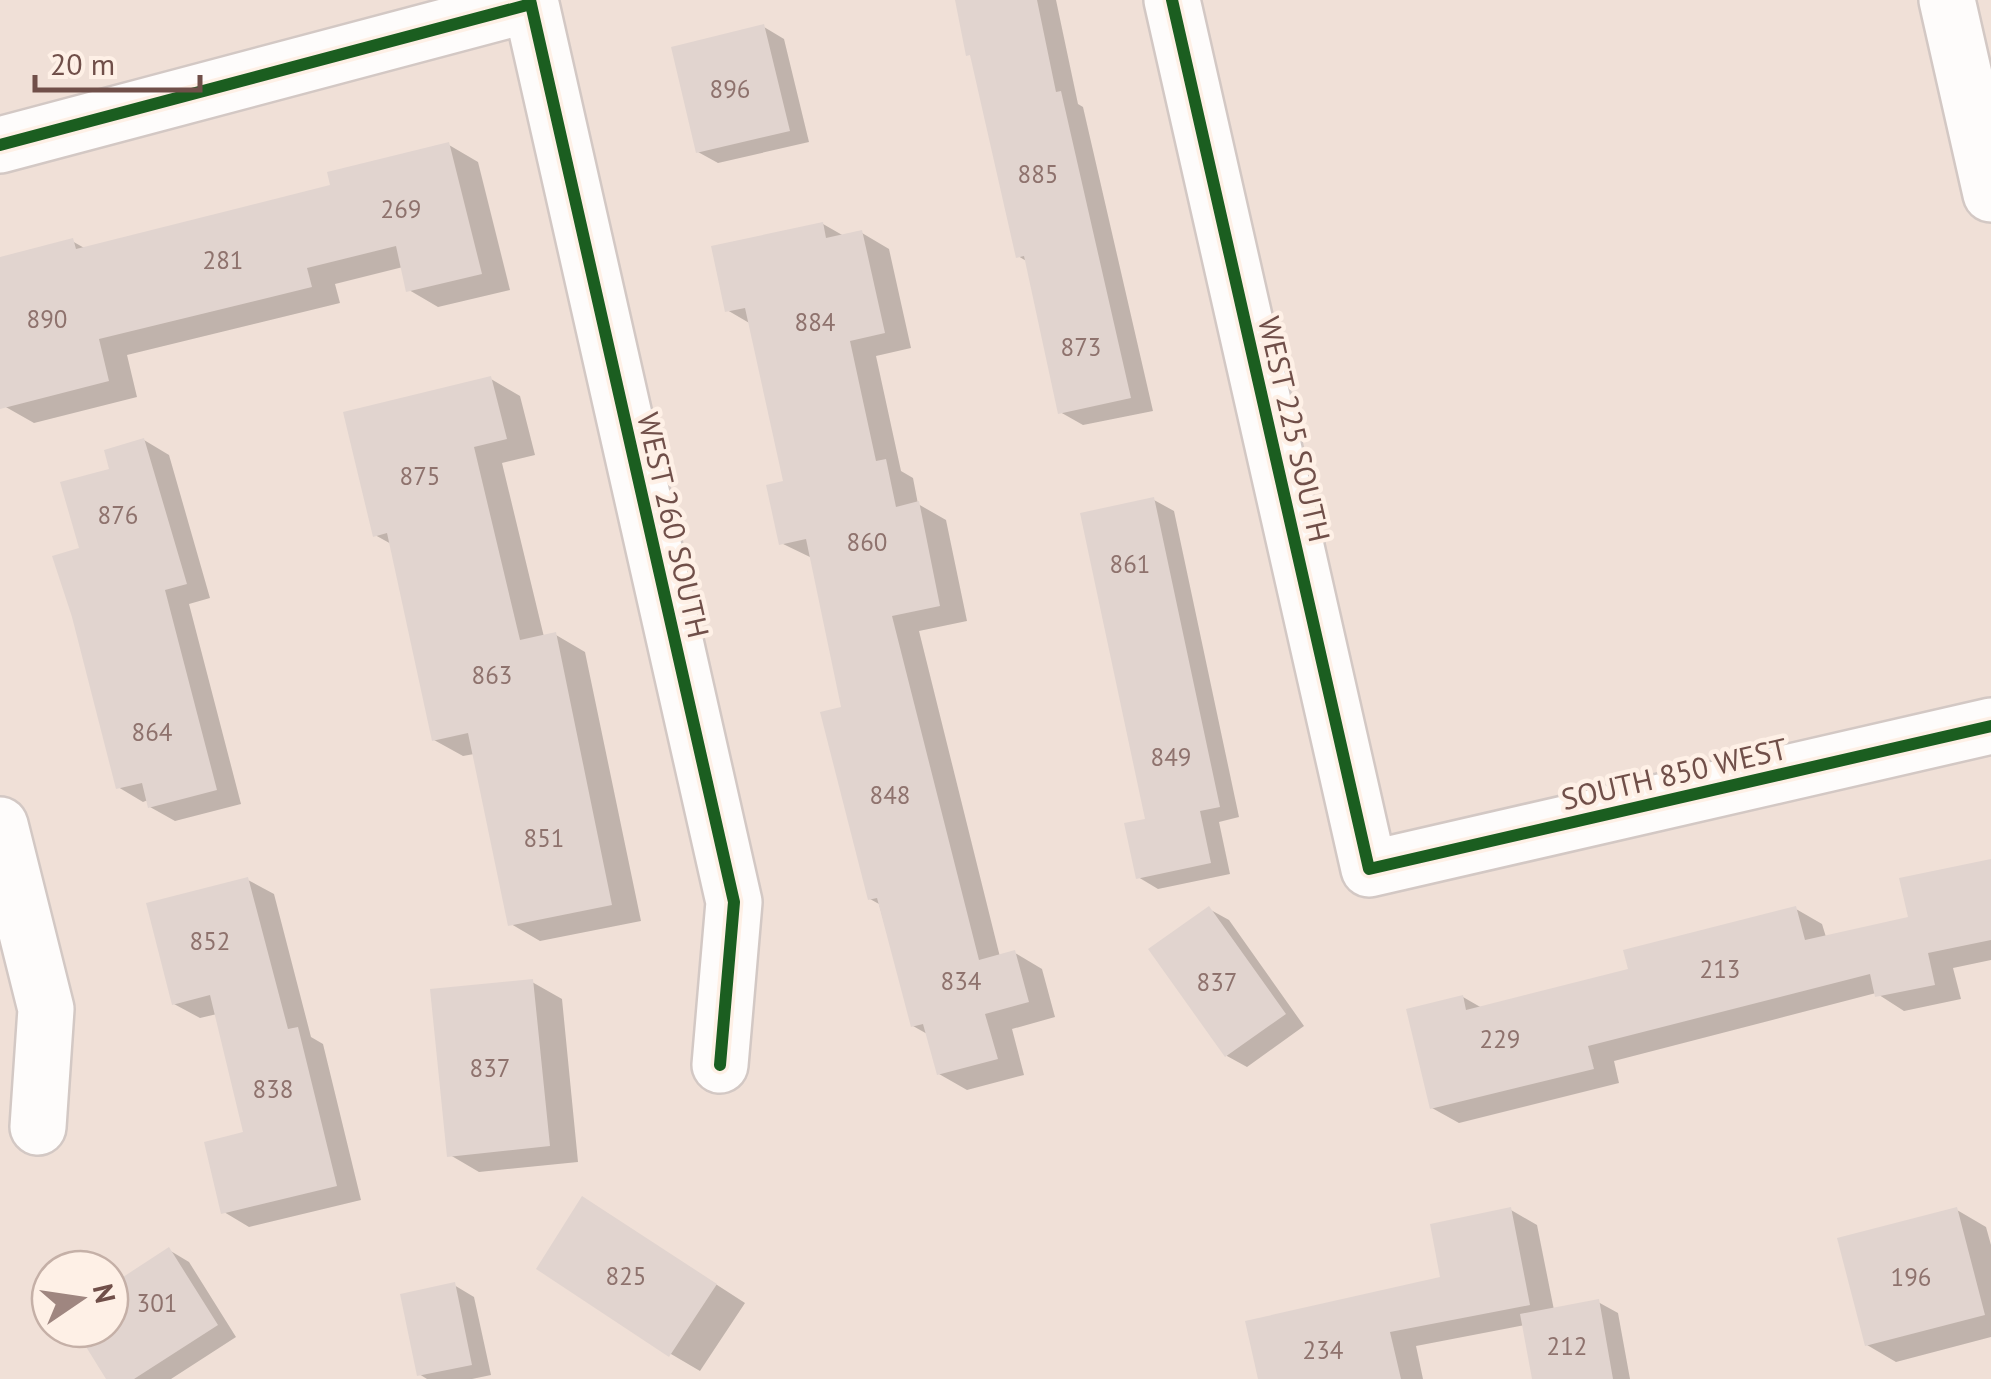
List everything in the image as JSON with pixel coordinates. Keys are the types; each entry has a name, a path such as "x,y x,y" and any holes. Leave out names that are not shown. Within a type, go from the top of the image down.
{"street":[{"name":"WEST 225 SOUTH","path":"1172,0 1369,869"},
{"path":"1947,0 1991,194"},
{"path":"0,145 530,2"},
{"name":"WEST 260 SOUTH","path":"530,2 734,902 720,1066"},
{"name":"SOUTH 850 WEST","path":"1369,869 1991,726"},
{"path":"0,824 46,1009 38,1127"}],"shaded area":[{"path":"0,0 1991,0 1991,1379 0,1379"}],"building":[{"path":"955,0 1037,0 1131,398 1058,414 1024,256 1016,258"},
{"path":"764,24 790,131 696,153 671,47"},
{"path":"449,142 482,274 406,292 396,246 307,268 312,287 99,339 109,381 0,409 0,257 73,238 76,249 330,185 327,172"},
{"path":"823,222 826,238 862,230 885,333 850,341 876,461 886,459 896,507 919,501 940,606 892,616 979,960 1015,950 1029,1002 985,1014 998,1059 937,1075 923,1024 911,1027 877,898 868,900 820,712 841,707 806,539 779,545 766,485 783,481 745,308 725,312 711,246"},
{"path":"491,376 507,439 474,447 520,640 556,632 612,905 508,926 468,733 432,741 387,533 373,537 343,412"},
{"path":"144,438 187,584 165,590 217,790 148,808 142,783 116,789 72,617 52,556 79,548 60,482 109,469 104,450"},
{"path":"1154,497 1220,807 1200,811 1211,863 1136,879 1124,823 1145,819 1080,513"},
{"path":"1991,859 1991,940 1928,953 1935,985 1875,997 1870,974 1588,1046 1594,1069 1430,1109 1406,1009 1463,995 1466,1010 1628,969 1623,950 1796,906 1805,940 1908,917 1899,878"},
{"path":"248,877 288,1029 298,1027 337,1186 221,1214 204,1142 243,1132 210,995 172,1005 146,903"},
{"path":"1209,906 1286,1014 1225,1057 1148,949"},
{"path":"533,979 550,1146 447,1157 430,989"},
{"path":"582,1196 717,1284 669,1357 536,1269"},
{"path":"1511,1207 1530,1305 1390,1332 1401,1379 1258,1379 1245,1321 1440,1277 1430,1224"},
{"path":"1957,1207 1985,1315 1865,1346 1837,1238"},
{"path":"169,1247 218,1325 134,1379 106,1379 87,1349 130,1349 130,1272"},
{"path":"455,1282 472,1365 417,1376 400,1294"},
{"path":"1599,1299 1613,1379 1532,1379 1520,1314"}],"cycle path":[{"path":"530,0 734,902 720,1065"},
{"path":"1172,0 1369,869 1991,726"},
{"path":"0,145 531,4"}]}
